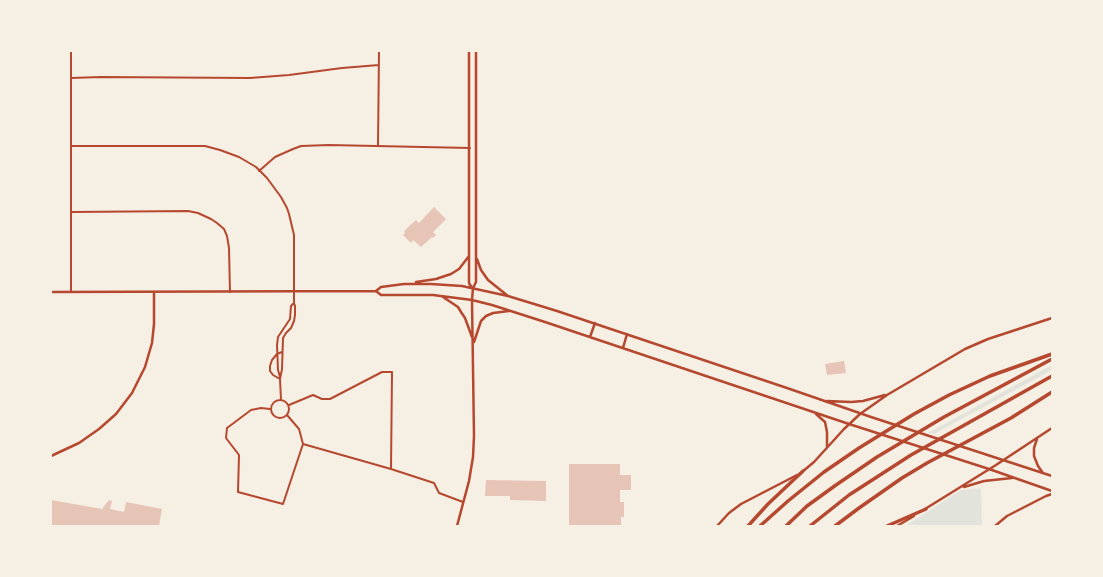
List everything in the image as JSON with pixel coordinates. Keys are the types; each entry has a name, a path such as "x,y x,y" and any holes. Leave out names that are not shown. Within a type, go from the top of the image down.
{"highway":[{"path":"760,526 824,472 859,448 914,414 949,395 990,376 1052,354"},
{"path":"786,526 807,506 877,456 944,417 1052,359"},
{"path":"810,526 849,495 911,455 1052,376"},
{"path":"835,526 902,478 1011,418 1052,392"},
{"path":"748,526 768,504 803,471"},
{"path":"887,526 926,508"}],"main road":[{"path":"469,51 469,283 473,288"},
{"path":"457,526 471,473 474,436 472,300 473,288 476,282 476,51"},
{"path":"51,292 376,291 381,287 436,280 459,269 469,255"},
{"path":"476,255 484,275 508,296"},
{"path":"404,284 451,285 473,288 508,296 595,323 860,414 1052,476"},
{"path":"376,291 381,295 420,294 472,300 512,311 1052,491"},
{"path":"51,456 79,443 99,430 116,414 132,393 145,367 152,343 154,324 154,292"},
{"path":"443,296 458,307 471,334 473,344"},
{"path":"473,344 481,321 486,316 493,312 512,311"},
{"path":"717,526 729,513 741,504 803,471 814,462 860,414 888,395 965,349 988,339 1052,318"},
{"path":"590,336 595,323"},
{"path":"623,348 627,334"},
{"path":"824,401 863,401 888,395"},
{"path":"815,412 825,422 827,432 827,448"},
{"path":"897,526 1052,428"},
{"path":"1038,437 1034,448 1034,456 1043,473"},
{"path":"959,488 984,481 1014,478"},
{"path":"995,526 1007,516 1052,494"}],"street":[{"path":"71,51 71,292"},
{"path":"378,146 379,51"},
{"path":"71,78 250,78 379,66"},
{"path":"259,171 275,157 302,146 329,145 470,148"},
{"path":"72,146 205,146 239,157 256,167 268,178 281,197 289,214 294,235 295,315 293,323 283,338 282,369 280,379"},
{"path":"71,212 188,211 198,213 210,219 220,226 227,236 229,248 230,292"},
{"path":"281,400 278,370 278,337 290,319 291,306 294,303"},
{"path":"288,322 293,323"},
{"path":"280,379 273,375 270,371 270,366 272,360 282,352"},
{"path":"289,405 313,395 330,399 382,372 392,372 392,469"},
{"path":"281,400 287,402 289,405 289,411 287,416 277,418 272,415 270,409 275,401 281,400"},
{"path":"270,409 261,408 251,410 227,428 226,438 239,455 238,492 283,504 303,444 299,429 287,416"},
{"path":"303,444 392,469 434,483 439,493 464,502"}],"shaded area":[{"path":"1052,365 1052,370 934,434 928,433"},
{"path":"981,488 982,526 905,526 961,490"}],"building":[{"path":"434,207 446,219 433,232 436,235 421,247 413,240 411,243 403,235 405,233 404,231 416,220 419,223"},
{"path":"844,361 846,373 827,375 825,364"},
{"path":"569,464 620,464 620,475 631,475 631,490 620,490 620,502 624,502 624,517 621,517 621,526 569,526"},
{"path":"486,480 546,481 546,501 510,500 510,496 485,496"},
{"path":"51,500 102,509 109,500 112,501 110,509 124,512 126,502 162,509 159,526 51,526"}]}
